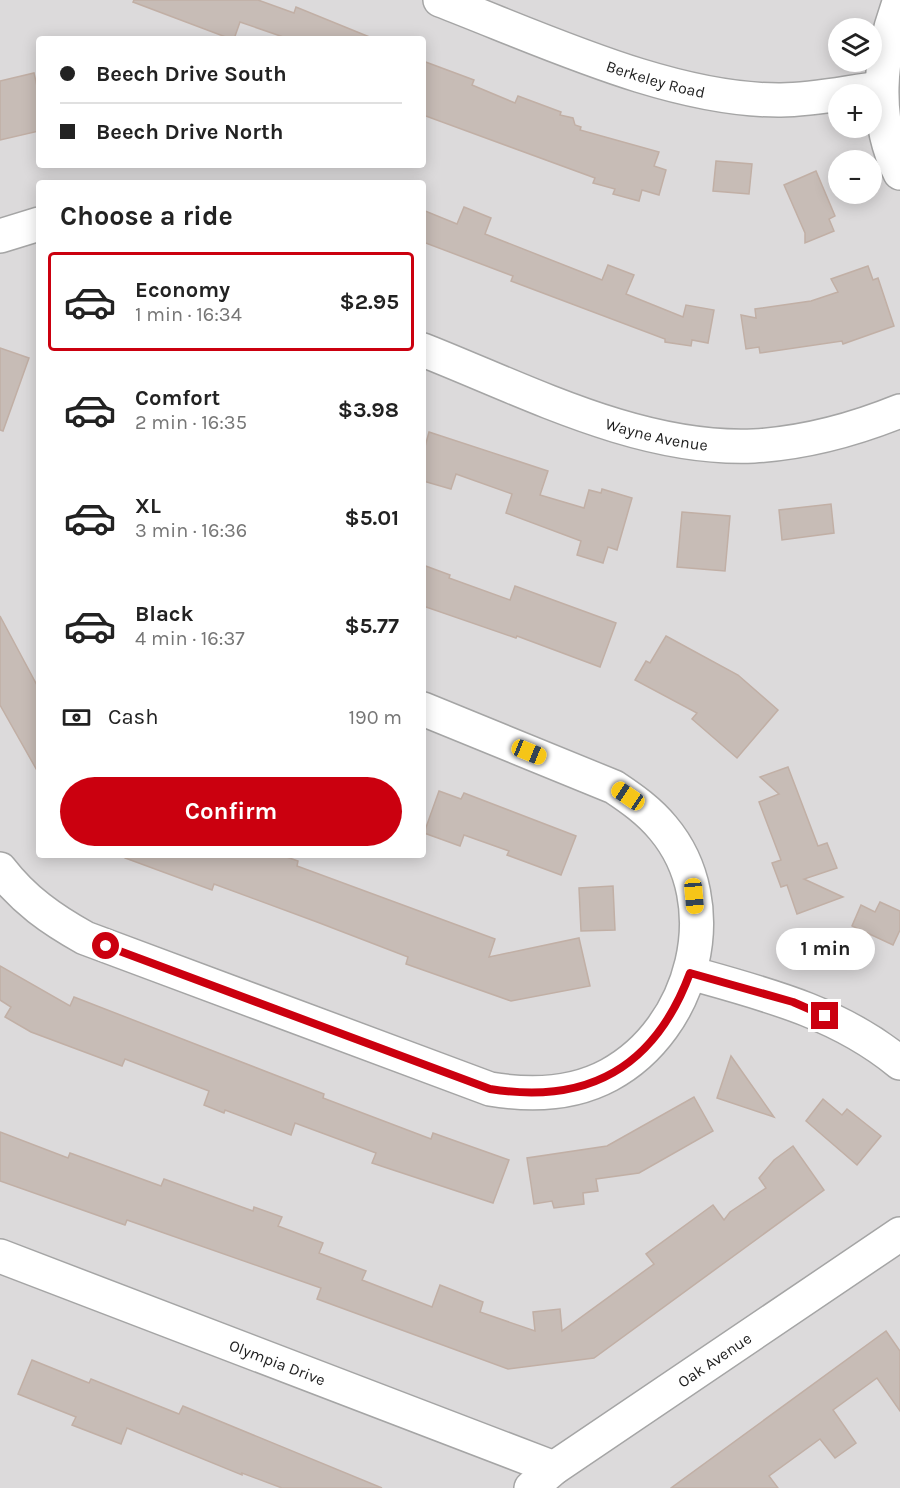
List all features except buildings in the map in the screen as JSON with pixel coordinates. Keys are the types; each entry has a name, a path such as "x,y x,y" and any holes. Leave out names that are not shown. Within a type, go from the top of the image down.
{"street":[{"name":"Berkeley Road","path":"440,0 642,76 694,90 782,100 828,94"},
{"path":"881,84 885,45 900,0"},
{"path":"882,100 884,123 893,159 900,173"},
{"path":"0,236 36,225"},
{"name":"Wayne Avenue","path":"426,351 613,424 651,435 705,444 753,446 801,441 855,429 900,411"},
{"path":"0,869 15,889 48,917 85,938 490,1089 521,1094 553,1093 581,1087 610,1075 640,1053 664,1028 680,1001 690,973 697,929 694,896 684,862 664,829 642,806 614,787 426,710"},
{"path":"690,973 793,1002 841,1023 880,1046 900,1063"},
{"name":"Oak Avenue","path":"542,1478 900,1234"},
{"name":"Olympia Drive","path":"0,1256 542,1478"}],"shaded area":[{"path":"0,0 900,0 900,1488 0,1488"}],"route":[{"path":"106,946 490,1089 521,1094 553,1093 581,1087 610,1075 640,1053 664,1028 680,1001 690,973 793,1002 825,1016"}]}
